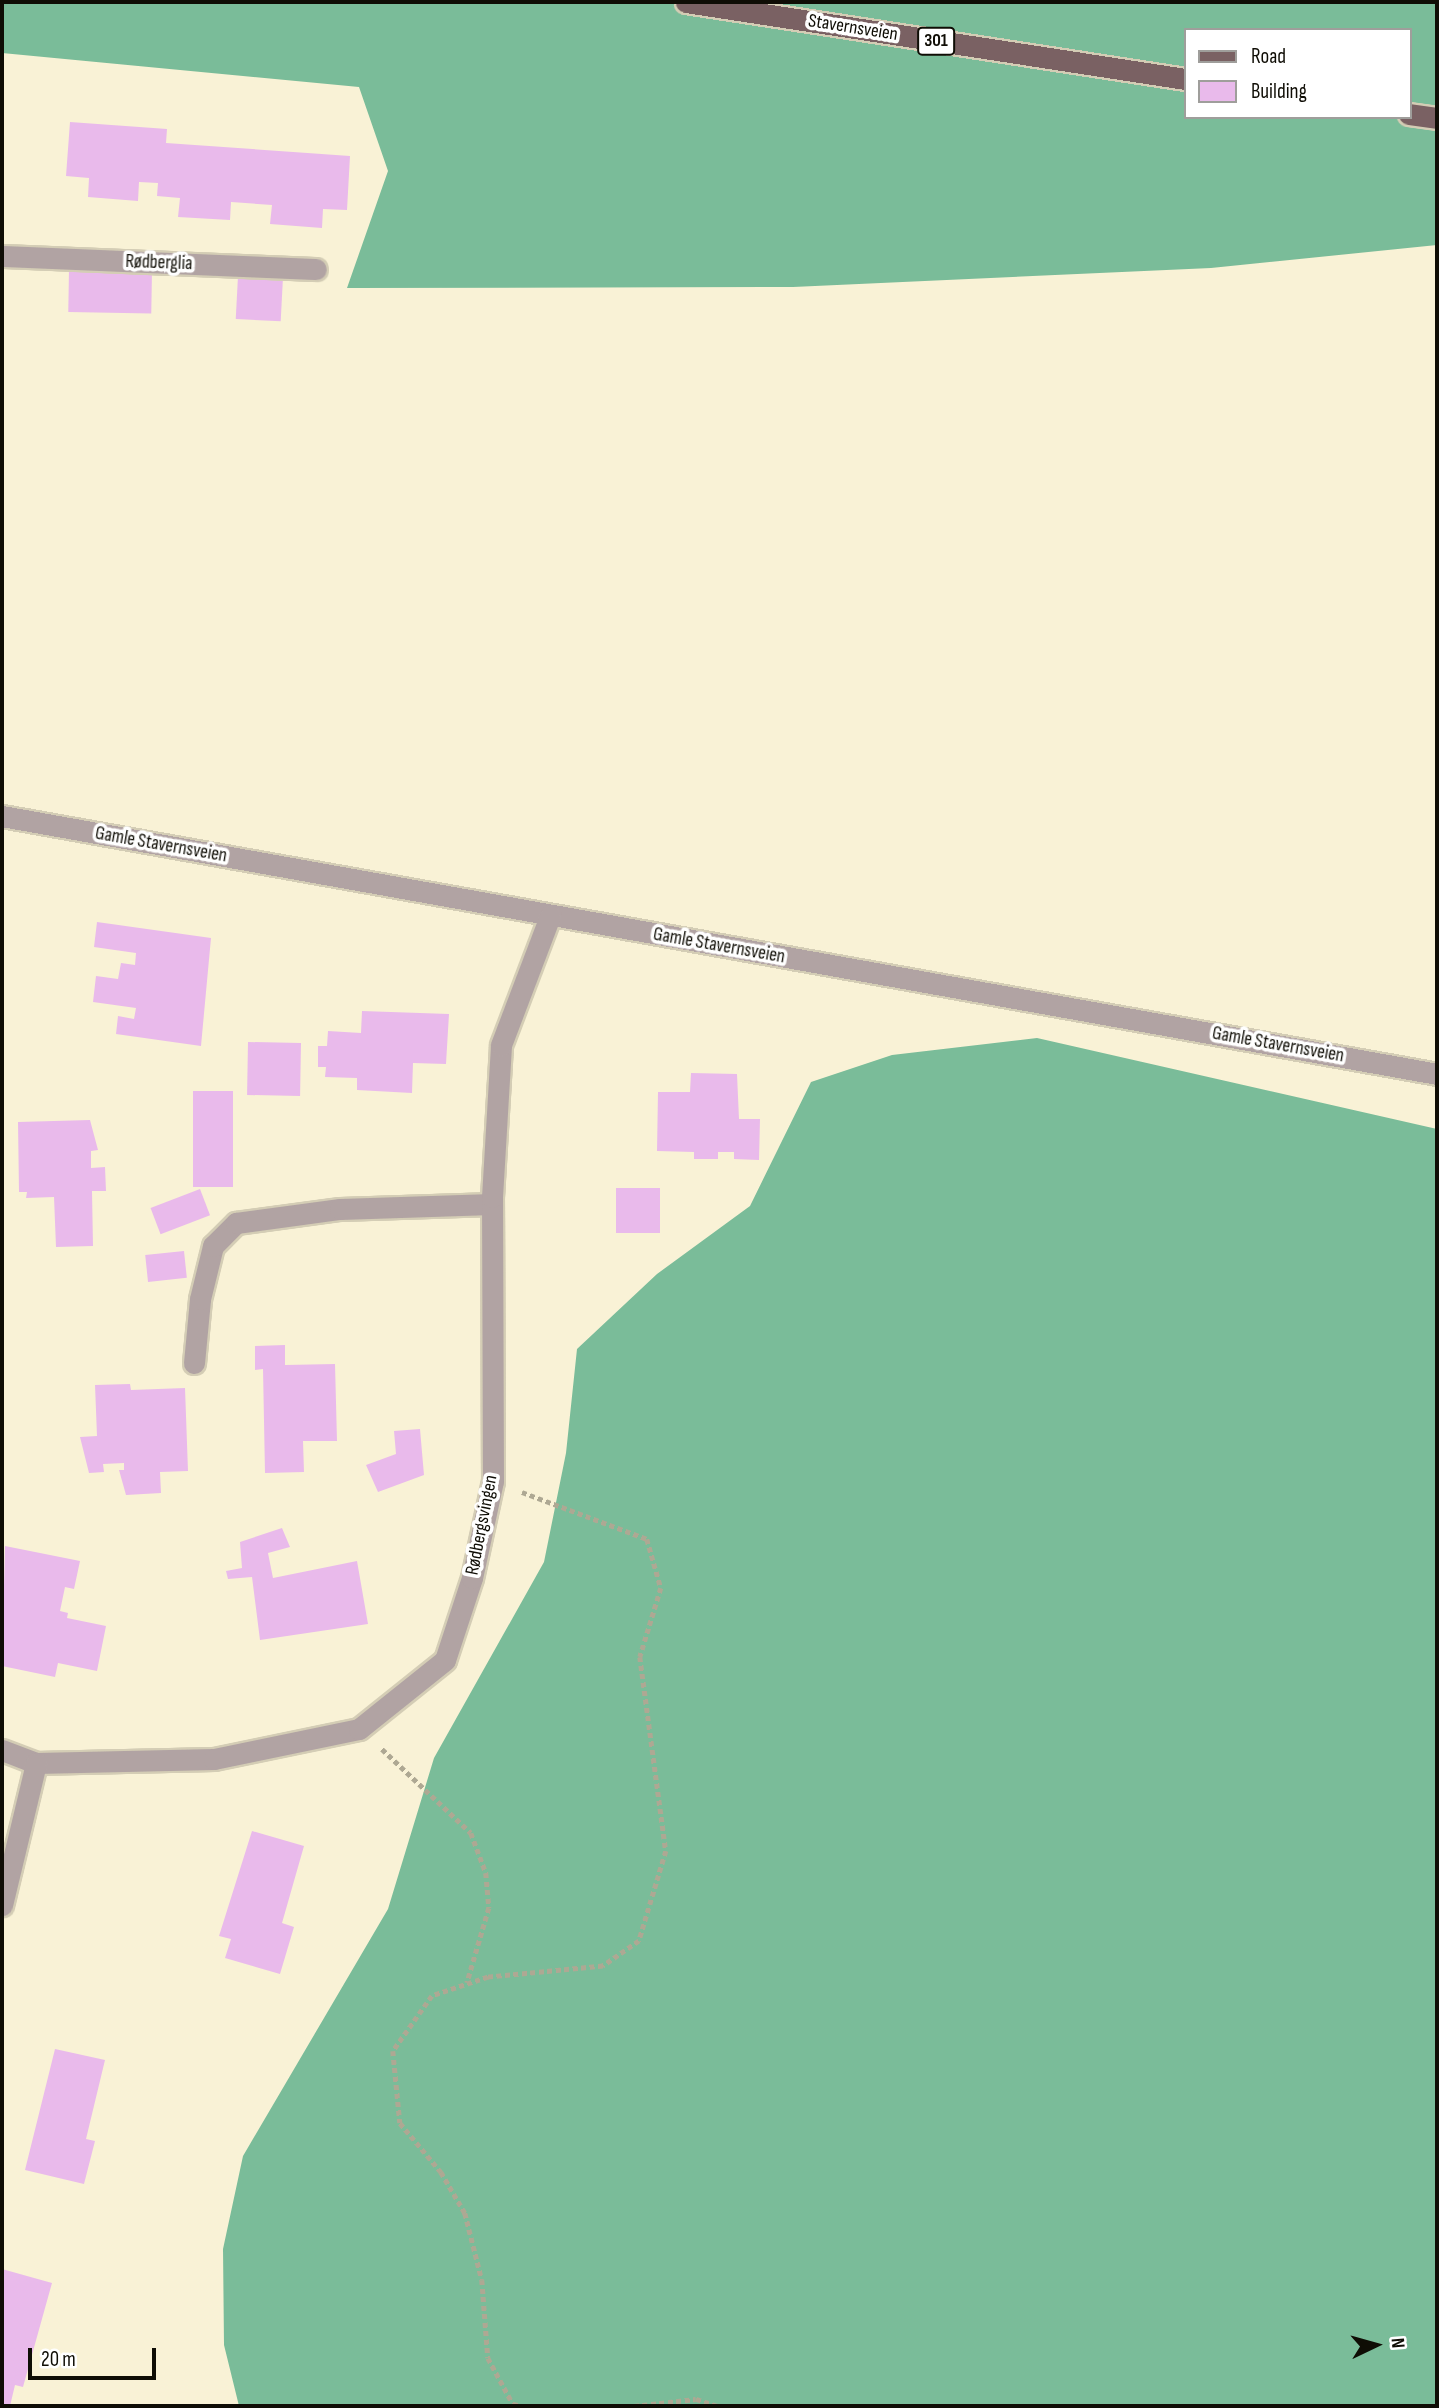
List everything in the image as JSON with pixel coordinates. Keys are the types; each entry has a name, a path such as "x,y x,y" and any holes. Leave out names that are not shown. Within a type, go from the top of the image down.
{"main road":[{"name":"Stavernsveien","path":"686,2 1184,79"},
{"path":"1411,114 1437,118"}],"street":[{"name":"Rødberglia","path":"2,256 316,269"},
{"name":"Gamle Stavernsveien","path":"2,816 1437,1073"},
{"name":"Rødbergsvingen","path":"2,1750 36,1763 214,1759 359,1729 445,1660 472,1578 493,1481 492,1203 501,1045 550,916"},
{"path":"194,1363 201,1299 213,1246 236,1223 340,1209 492,1203"},
{"path":"2,1905 36,1763"}],"path":[{"path":"493,1481 647,1539 661,1588 640,1657 666,1851 639,1941 603,1966 488,1977 432,1996 393,2051 400,2123 441,2172 465,2213 482,2280 488,2358 513,2404 522,2406"},
{"path":"359,1729 471,1833 486,1873 489,1908 467,1984"},
{"path":"634,2406 696,2399 718,2406"}],"green space":[{"path":"2,2 1437,2 1437,245 1211,268 793,287 347,288 388,171 359,87 2,53"},
{"path":"1037,1038 1437,1129 1437,2406 239,2406 224,2345 223,2249 243,2156 388,1909 434,1758 544,1562 566,1453 577,1349 657,1274 750,1206 811,1082 892,1055"}],"building":[{"path":"70,122 167,129 166,143 350,156 347,210 323,209 322,228 270,224 272,205 231,202 230,220 178,217 180,198 157,196 158,183 139,182 138,201 88,197 89,178 66,176"},
{"path":"69,270 152,271 151,313 68,312"},
{"path":"238,276 283,278 281,321 236,319"},
{"path":"97,922 211,938 201,1046 116,1034 118,1016 134,1019 136,1008 93,1002 96,976 118,979 121,963 135,965 136,953 94,947"},
{"path":"362,1011 449,1014 446,1064 413,1063 412,1093 357,1090 357,1078 325,1077 326,1067 318,1067 318,1046 327,1046 328,1031 361,1033"},
{"path":"248,1042 301,1043 300,1096 247,1095"},
{"path":"691,1073 737,1074 739,1119 760,1119 759,1160 734,1159 734,1152 718,1152 718,1159 694,1159 694,1152 657,1151 658,1092 690,1092"},
{"path":"193,1091 233,1091 233,1187 193,1187"},
{"path":"90,1120 98,1150 91,1151 91,1168 105,1167 106,1191 92,1191 93,1246 56,1247 54,1197 26,1198 27,1192 19,1192 18,1122"},
{"path":"616,1188 660,1188 660,1233 616,1233"},
{"path":"200,1189 210,1215 161,1234 151,1208"},
{"path":"184,1251 187,1278 148,1282 145,1255"},
{"path":"285,1345 285,1365 335,1364 337,1441 303,1441 304,1472 265,1473 263,1369 255,1370 255,1346"},
{"path":"130,1384 131,1390 185,1388 188,1471 160,1472 161,1493 126,1495 119,1470 124,1470 124,1463 103,1464 104,1472 89,1473 80,1437 97,1436 95,1385"},
{"path":"420,1429 424,1475 378,1492 366,1465 396,1454 394,1431"},
{"path":"282,1528 290,1547 268,1553 273,1578 357,1561 368,1624 260,1640 252,1577 228,1579 226,1571 242,1568 240,1542"},
{"path":"5,1546 80,1561 74,1589 65,1587 60,1611 68,1613 67,1618 106,1626 97,1671 58,1663 55,1677 2,1666"},
{"path":"252,1831 304,1846 282,1923 294,1927 280,1974 225,1958 231,1939 219,1936"},
{"path":"55,2049 105,2060 86,2139 95,2141 84,2184 25,2170"},
{"path":"2,2269 52,2283 23,2387 15,2385 10,2406 2,2405"}]}
